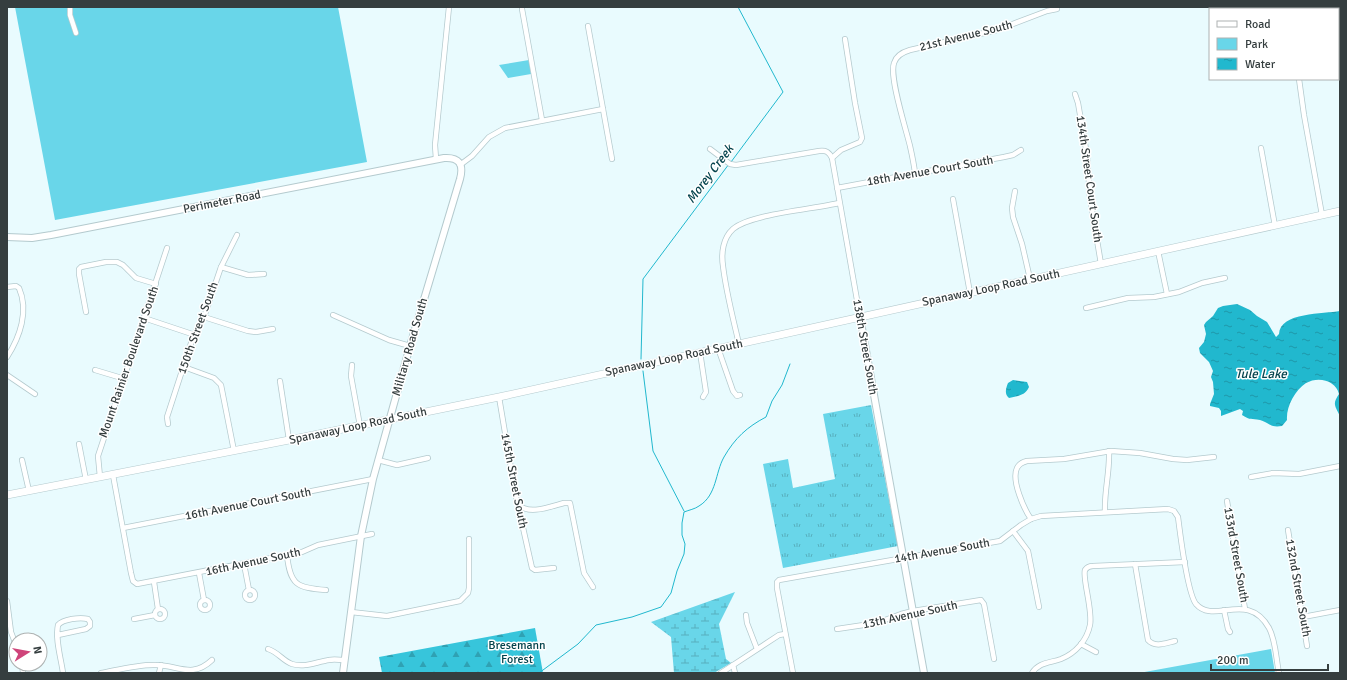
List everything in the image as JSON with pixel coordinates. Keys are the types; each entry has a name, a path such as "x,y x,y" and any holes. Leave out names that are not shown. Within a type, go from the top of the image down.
{"main road":[{"name":"Spanaway Loop Road South","path":"7,495 360,426 499,397 1340,211"}],"street":[{"path":"70,7 70,15 76,33"},
{"path":"436,159 435,146 449,7"},
{"name":"21st Avenue South","path":"915,173 895,83 893,67 899,56 910,50 997,30 1047,11 1057,9"},
{"path":"522,10 542,120"},
{"path":"588,26 612,159"},
{"path":"710,149 730,164 736,166 819,150 828,152 832,158 841,150 860,142 863,135 855,102 845,39"},
{"path":"1299,80 1322,215"},
{"name":"134th Street Court South","path":"1075,94 1087,154 1090,198 1101,264"},
{"path":"460,165 472,156 489,137 497,131 542,120 603,109"},
{"path":"1261,148 1275,226"},
{"name":"18th Avenue Court South","path":"837,188 1004,157 1013,155 1022,150"},
{"name":"Perimeter Road","path":"7,237 32,238 51,235 436,159 453,158 457,160 460,165"},
{"name":"138th Street South","path":"832,158 924,673"},
{"name":"Military Road South","path":"343,673 361,536 373,479 410,346 460,179 462,170 460,165"},
{"path":"1015,191 1012,208 1013,217 1022,244 1030,279"},
{"path":"953,199 970,293"},
{"path":"739,344 723,266 723,247 727,237 737,226 751,220 839,203"},
{"name":"150th Street South","path":"168,424 167,417 195,335 204,316 221,267 237,235"},
{"name":"Mount Rainier Boulevard South","path":"100,477 98,456 125,379 167,248"},
{"path":"1158,251 1167,294"},
{"path":"86,312 80,269 83,266 114,261 123,265 136,278 156,284"},
{"path":"221,267 248,275 264,274"},
{"path":"1086,308 1128,298 1154,297 1185,290 1202,282 1225,278"},
{"path":"7,287 16,286 19,288 23,306 21,327 15,344 7,357"},
{"path":"333,315 389,340 410,346"},
{"path":"204,316 248,331 256,332 273,329"},
{"path":"144,318 195,335"},
{"path":"718,348 733,391 737,396 740,395"},
{"path":"700,352 706,392 703,397"},
{"path":"352,365 351,376 360,426"},
{"path":"184,367 214,378 222,385 234,451"},
{"path":"95,370 125,379"},
{"path":"7,374 35,394"},
{"path":"280,381 289,440"},
{"name":"145th Street South","path":"499,397 518,504 532,568 535,570 554,568"},
{"path":"79,444 86,480"},
{"path":"1105,512 1105,500 1109,474 1109,451"},
{"path":"1030,519 1020,500 1016,472 1019,465 1030,460 1063,459 1109,451 1146,454 1187,460 1214,457"},
{"path":"378,460 397,465 428,458"},
{"path":"22,460 29,491"},
{"path":"1251,477 1273,473 1299,474 1340,466"},
{"path":"113,475 123,528"},
{"name":"16th Avenue Court South","path":"123,528 373,479"},
{"name":"133rd Street South","path":"1227,501 1245,609"},
{"path":"518,504 523,509 531,510 569,503 584,572 593,587"},
{"name":"14th Avenue South","path":"785,634 777,582 781,580 1000,541 1030,519 1045,515 1168,509 1174,511 1178,517 1185,562"},
{"name":"16th Avenue South","path":"123,528 131,574 134,582 139,584 306,551 318,545 372,534"},
{"name":"132nd Street South","path":"1288,530 1307,646"},
{"path":"1013,531 1028,551 1039,607"},
{"path":"351,612 387,616 460,601 468,593 469,588 469,539"},
{"path":"287,555 291,576 295,582 302,587 326,590"},
{"path":"1032,673 1036,667 1042,664 1068,655 1082,642 1088,630 1090,620 1084,576 1086,569 1093,566 1185,562 1192,595 1196,604 1200,608 1216,612 1245,609 1258,615 1266,624 1273,640 1279,673"},
{"path":"244,564 249,590"},
{"path":"1135,564 1148,640 1152,644 1158,645 1175,641"},
{"path":"199,573 204,600"},
{"path":"154,582 158,609 155,615"},
{"path":"7,601 11,632"},
{"name":"13th Avenue South","path":"837,629 877,623 913,611 983,601 994,659"},
{"path":"134,619 155,615 160,618 164,616 165,613 163,610 158,609"},
{"path":"1224,610 1230,632"},
{"path":"1303,617 1340,610"},
{"path":"746,615 747,623 757,649"},
{"path":"58,635 86,630 90,626 88,619 83,618 62,621 58,625 58,635 64,673"},
{"path":"721,673 778,635 785,634 793,673"},
{"path":"1082,642 1096,652"},
{"path":"268,649 276,653 284,660 299,666 331,659 345,660"},
{"path":"101,673 149,665 161,665 189,671 204,667 212,660"},
{"path":"159,673 161,665"},
{"path":"733,665 734,673"}],"green space":[{"path":"15,7 338,7 367,162 55,220"},
{"path":"529,60 531,74 508,78 499,65"},
{"path":"871,405 898,546 783,568 763,464 788,459 793,488 835,479 823,414"},
{"path":"735,592 719,624 726,659 731,663 714,673 674,673 671,637 651,622"},
{"name":"Bresemann Forest","path":"535,628 543,673 382,673 379,657"},
{"path":"1271,649 1275,673 1139,673"}],"water":[{"name":"Tule Lake","path":"1237,304 1250,310 1267,322 1276,337 1279,334 1281,327 1295,318 1304,315 1340,311 1340,416 1335,405 1339,394 1337,389 1334,385 1321,380 1306,383 1298,390 1290,404 1287,420 1282,426 1272,426 1260,420 1247,418 1242,415 1243,411 1240,409 1221,416 1221,411 1219,408 1210,406 1214,394 1211,377 1213,371 1209,362 1200,353 1199,348 1204,342 1206,334 1204,325 1213,316 1218,308"},
{"path":"1013,380 1027,382 1029,387 1023,394 1009,398 1006,395 1006,389 1008,383"}],"waterway":[{"name":"Morey Creek","path":"731,162 783,92 738,7"},
{"name":"Morey Creek","path":"641,359 643,279 729,164"},
{"path":"539,673 578,644 596,625 632,617 661,607 671,593 677,571 684,554 685,544 682,535 684,512 696,508 705,501 715,483 721,463 733,444 747,429 766,417 772,401 782,385 790,364"},
{"name":"Morey Creek","path":"643,371 653,451 684,511"}]}
